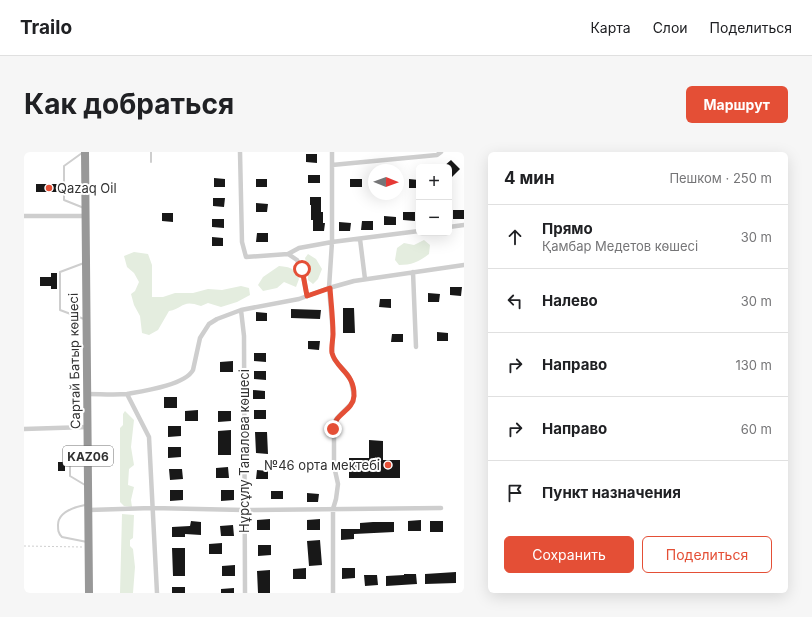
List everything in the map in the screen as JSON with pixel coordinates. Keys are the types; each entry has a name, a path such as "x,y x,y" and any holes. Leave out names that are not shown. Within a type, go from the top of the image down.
{"highway":[{"name":"Сартай Батыр көшесі","path":"84,152 89,593"}],"street":[{"path":"240,152 242,242 246,257 288,254 299,248 332,242 416,231"},
{"path":"332,152 332,242 330,288 333,334 332,352 334,358 348,375 351,381 354,396 353,402 334,423 334,466 338,484 333,509 334,593"},
{"path":"332,165 436,155 440,152"},
{"path":"24,216 85,212"},
{"path":"452,227 464,225"},
{"path":"360,239 365,279"},
{"path":"288,254 297,260 302,269 307,296"},
{"path":"87,394 127,394 179,382 189,376 193,370 200,338 208,324 241,310 299,299 330,288 365,279 464,265"},
{"path":"413,272 416,347"},
{"name":"Нұрсұлу Тапалова көшесі","path":"241,310 244,336 245,593"},
{"path":"127,394 150,437 157,593"},
{"path":"24,428 87,427"},
{"path":"88,507 244,510 442,508"}],"lane":[{"path":"84,152 64,166 64,200 85,212"},
{"path":"150,152 151,162"},
{"path":"85,262 60,272 60,310 85,320"},
{"path":"88,449 70,458 70,476 88,487"},
{"path":"88,507 73,508 64,514 58,522 58,530 62,537 89,545"}],"path":[{"path":"24,546 89,545"}],"shaded area":[{"path":"424,240 430,245 429,254 415,262 399,265 395,260 397,248 404,243 414,245"},
{"path":"134,252 148,254 152,265 152,297 163,297 175,293 193,293 208,289 222,290 241,286 249,288 250,295 237,302 221,307 208,303 201,306 190,303 186,304 169,311 158,330 149,335 142,333 140,316 134,305 131,294 135,291 139,282 134,273 127,267 124,256"},
{"path":"308,254 316,259 322,269 318,279 313,284 308,280 308,269 305,258"},
{"path":"279,266 294,270 299,279 296,287 284,282 277,288 263,291 258,285 263,277"},
{"path":"125,411 134,420 131,447 134,465 129,469 128,485 134,487 131,500 132,507 124,506 120,502 120,428 123,425 123,414"},
{"path":"122,514 134,515 133,538 130,540 130,546 133,549 135,567 133,593 120,593"}],"building":[{"path":"306,154 317,154 317,163 306,162"},
{"path":"451,160 460,169 452,177 452,164 446,164"},
{"path":"308,175 320,175 320,183 308,183"},
{"path":"214,178 225,179 225,187 214,187"},
{"path":"256,179 267,179 267,187 256,187"},
{"path":"350,179 362,179 362,187 350,187"},
{"path":"409,179 416,180 416,188 409,188"},
{"name":"Qazaq Oil","path":"36,184 61,184 61,192 36,192"},
{"path":"310,197 321,197 321,212 323,212 323,223 325,223 324,231 313,231"},
{"path":"213,198 225,198 224,207 213,206"},
{"path":"256,203 268,204 267,212 256,212"},
{"path":"453,210 464,210 464,219 453,219"},
{"path":"403,212 415,212 415,221 403,220"},
{"path":"162,213 173,213 173,222 162,221"},
{"path":"384,216 396,217 396,225 384,225"},
{"path":"212,219 224,219 224,228 212,227"},
{"path":"362,221 373,221 373,230 361,230"},
{"path":"339,222 351,223 350,231 339,231"},
{"path":"257,233 268,233 268,242 256,242"},
{"path":"212,237 223,238 223,246 212,246"},
{"path":"51,273 57,273 57,289 51,289 51,286 40,286 40,277 51,277"},
{"path":"450,287 462,287 461,296 450,295"},
{"path":"428,293 440,294 439,302 428,302"},
{"path":"380,299 391,299 391,308 379,307"},
{"path":"343,308 354,308 355,333 343,333"},
{"path":"291,309 321,310 320,319 291,318"},
{"path":"256,312 267,313 267,321 256,321"},
{"path":"437,332 448,333 448,341 437,341"},
{"path":"392,334 403,334 403,342 391,342"},
{"path":"308,341 320,341 319,350 308,349"},
{"path":"254,353 266,353 266,362 254,361"},
{"path":"233,361 233,372 220,372 220,362"},
{"path":"254,371 266,371 266,380 254,379"},
{"path":"253,390 265,391 265,399 253,399"},
{"path":"164,397 177,397 177,408 164,408"},
{"path":"198,410 198,421 185,421 185,411"},
{"path":"254,410 266,410 266,419 254,419"},
{"path":"218,411 231,411 231,421 218,422"},
{"path":"168,426 181,426 181,436 168,437"},
{"path":"231,430 231,455 218,455 218,431"},
{"path":"255,432 267,432 268,454 256,453"},
{"path":"369,440 383,441 383,460 400,460 400,478 349,478 349,458 369,458"},
{"path":"168,447 181,447 181,457 168,458"},
{"path":"58,462 65,462 65,471 58,471"},
{"path":"228,467 229,478 216,478 216,468"},
{"path":"169,469 182,469 183,479 170,480"},
{"path":"257,470 268,471 268,479 256,479"},
{"path":"170,490 183,490 183,500 170,501"},
{"path":"221,490 234,490 234,500 221,501"},
{"path":"271,491 283,491 283,499 271,499"},
{"path":"307,493 319,494 318,502 307,502"},
{"path":"270,519 270,530 257,530 257,520"},
{"path":"320,519 320,530 307,530 307,520"},
{"path":"421,520 421,531 408,531 408,521"},
{"path":"191,521 201,522 201,535 185,534 185,537 172,537 172,527 190,526"},
{"path":"430,521 443,521 443,532 430,532"},
{"path":"394,522 394,532 354,534 354,539 341,540 341,529 360,529 360,523"},
{"path":"233,525 234,536 221,536 220,526"},
{"path":"320,540 322,565 309,566 307,541"},
{"path":"222,543 222,554 209,554 209,544"},
{"path":"258,545 271,545 271,555 258,556"},
{"path":"172,548 185,548 185,576 173,576"},
{"path":"235,565 235,576 222,576 222,566"},
{"path":"306,568 306,579 293,579 293,569"},
{"path":"342,568 355,568 355,578 342,579"},
{"path":"270,570 270,593 258,593 257,571"},
{"path":"456,572 456,583 425,584 425,574"},
{"path":"416,574 417,584 386,586 386,576"},
{"path":"364,575 377,575 378,585 365,586"},
{"path":"172,587 185,587 185,593 172,593"},
{"path":"234,588 234,593 221,593 221,589"}],"place":[{"name":"Qazaq Oil","path":"49,188"},
{"name":"№46 орта мектебі","path":"388,465"}],"route":[{"path":"302,269 307,296 330,288 333,334 332,352 334,358 348,375 353,388 353,402 337,418 333,429"}]}
